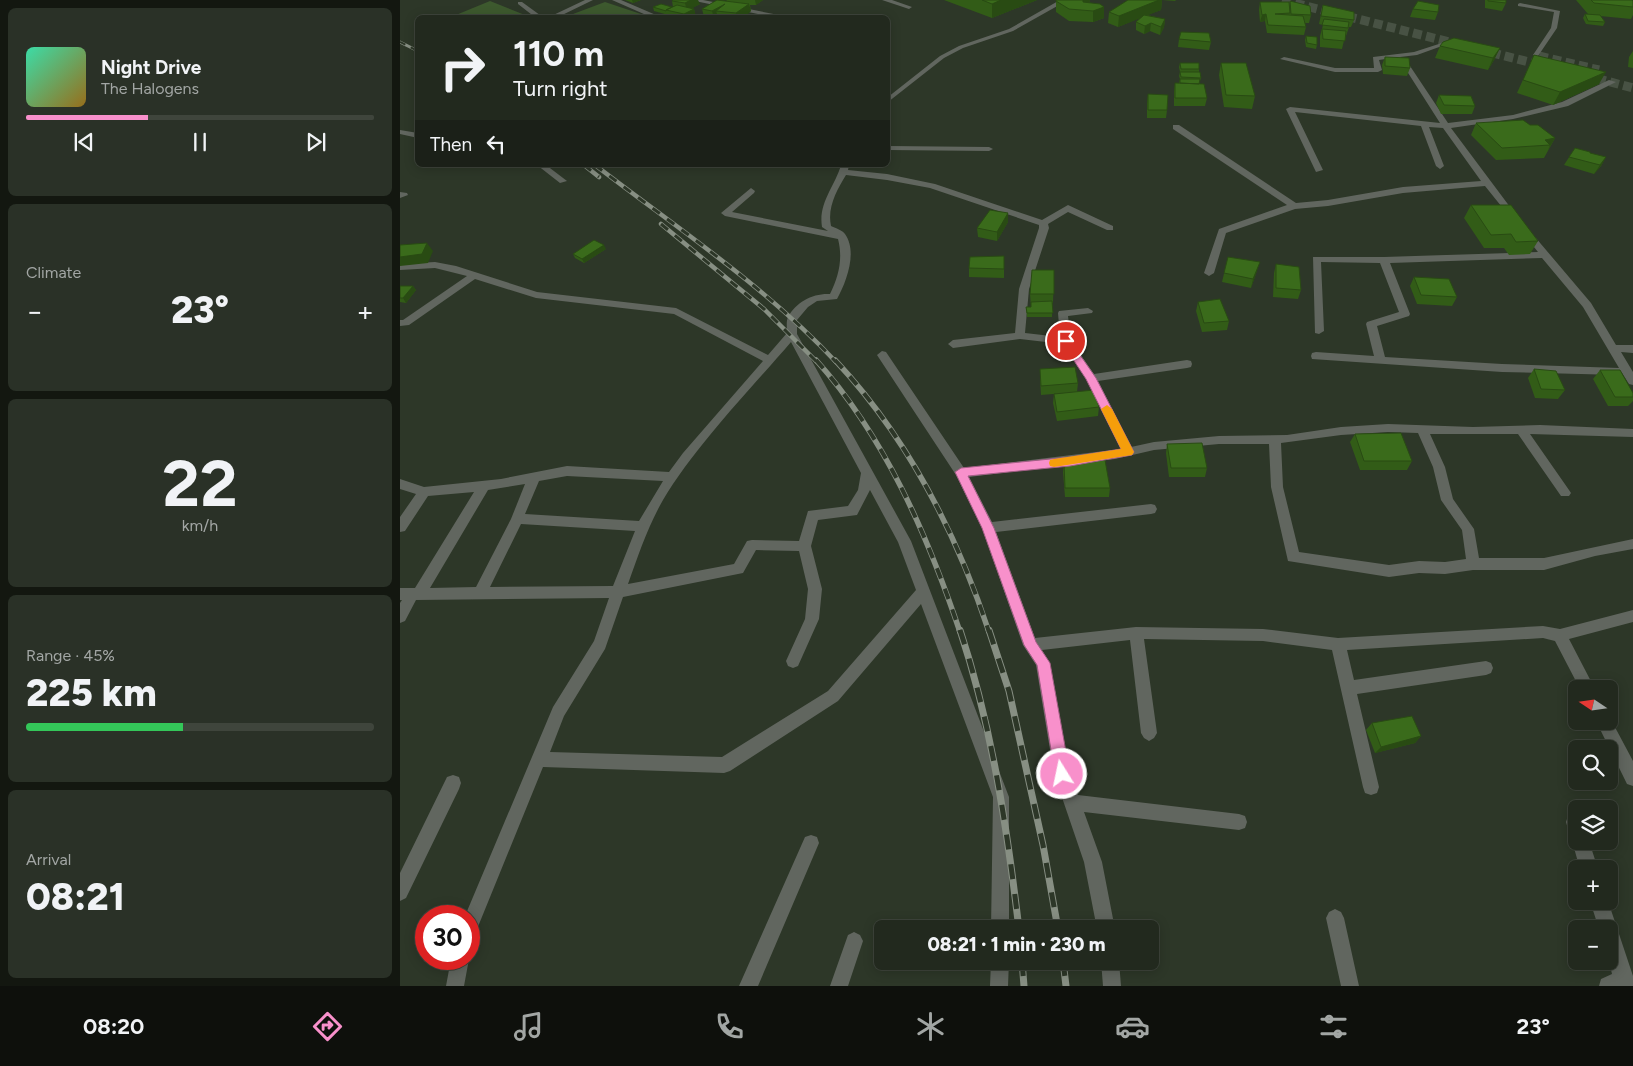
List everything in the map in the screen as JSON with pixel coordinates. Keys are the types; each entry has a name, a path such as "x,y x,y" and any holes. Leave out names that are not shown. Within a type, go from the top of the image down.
{"street":[{"path":"556,15 588,0"},
{"path":"615,0 652,15"},
{"path":"693,0 774,15"},
{"path":"885,0 909,7"},
{"path":"890,98 942,57 961,47 1011,30 1065,0"},
{"path":"520,3 537,15"},
{"path":"1520,5 1557,11 1554,28 1536,55"},
{"path":"1284,59 1310,67 1335,70 1378,70 1375,58 1415,54 1450,42"},
{"path":"1393,56 1406,64 1464,153 1544,255 1587,305 1625,371 1633,381"},
{"path":"1319,170 1290,109 1446,126 1513,117 1565,104 1612,82"},
{"path":"1424,123 1440,166"},
{"path":"1176,127 1294,206"},
{"path":"400,132 415,135"},
{"path":"890,148 989,149"},
{"path":"544,167 563,181"},
{"path":"1000,920 1001,797 904,541 792,334 792,319 805,304 820,296 832,297 842,279 846,250 842,237 827,227 824,220 834,188 844,168 932,186 1043,223 1068,208 1110,228"},
{"path":"1209,273 1222,231 1294,206 1328,203 1403,190 1488,184"},
{"path":"751,191 725,213 842,237"},
{"path":"1020,336 1024,289 1044,228 1043,223"},
{"path":"1319,331 1316,258 1384,260 1544,255"},
{"path":"1381,360 1371,324 1405,314 1384,260"},
{"path":"400,267 435,265 453,268 536,295 676,311 769,360"},
{"path":"400,323 405,323 474,275"},
{"path":"1088,312 1063,312 1066,341 1091,378 1128,452"},
{"path":"479,905 558,712 600,644 643,526 672,477 687,456 792,334"},
{"path":"953,344 1020,336 1066,341"},
{"path":"1613,348 1633,349"},
{"path":"882,355 961,472 988,528 1030,645 1043,663 1062,774 1093,862 1104,920"},
{"path":"1316,356 1502,368 1625,371"},
{"path":"1091,378 1187,364"},
{"path":"1422,429 1439,466 1447,500 1468,529 1473,564"},
{"path":"961,472 1070,461 1154,446 1219,440 1275,439 1341,431 1521,429 1633,433"},
{"path":"1521,429 1566,493"},
{"path":"1275,439 1276,487 1293,557 1390,571 1419,567 1445,568 1473,564 1544,564 1595,551 1633,544"},
{"path":"400,484 424,492 484,486 567,471 672,477"},
{"path":"793,661 812,619 815,589 804,546 813,514 852,511 864,491 867,473"},
{"path":"480,593 517,519 534,478"},
{"path":"400,617 410,594 484,486"},
{"path":"400,527 424,492"},
{"path":"988,528 1151,508"},
{"path":"517,519 643,526"},
{"path":"410,594 618,592 738,568 752,545 804,546"},
{"path":"539,759 724,766 833,696 924,592"},
{"path":"1030,645 1136,632 1263,635 1338,644 1543,632 1560,635 1633,616"},
{"path":"1136,632 1149,733"},
{"path":"1560,635 1583,680"},
{"path":"1338,644 1372,787"},
{"path":"1348,688 1486,668"},
{"path":"1609,730 1633,778"},
{"path":"400,892 453,783"},
{"path":"1073,804 1239,822"},
{"path":"748,986 811,843"},
{"path":"1335,918 1350,986"},
{"path":"839,986 854,941"},
{"path":"456,986 458,970"},
{"path":"999,986 1000,970"},
{"path":"1111,970 1112,986"},
{"path":"1617,970 1620,983"}],"green space":[{"path":"490,1 525,15 456,15"},
{"path":"605,2 644,15 570,15"}],"building":[{"path":"673,0 691,0 685,3"},
{"path":"717,0 749,4 736,13 716,11 725,4 712,11 702,9"},
{"path":"982,0 1001,0 992,4"},
{"path":"1056,0 1083,0 1083,2 1100,4 1104,7 1093,11 1069,9"},
{"path":"1128,0 1159,0 1119,16 1109,12"},
{"path":"1506,0 1506,3 1488,1"},
{"path":"1591,0 1632,0 1633,7 1594,3"},
{"path":"1290,1 1310,6 1311,15 1291,14"},
{"path":"1418,1 1439,5 1438,12 1413,9"},
{"path":"1260,2 1289,2 1290,13 1275,14 1303,16 1306,27 1268,25 1266,14 1262,15"},
{"path":"661,4 672,7 666,11 653,7"},
{"path":"677,5 694,9 684,14 666,10"},
{"path":"1323,5 1354,12 1354,20 1321,16"},
{"path":"1585,14 1600,15 1605,22 1588,21"},
{"path":"1144,15 1165,19 1161,27 1151,23 1145,26 1136,22"},
{"path":"1324,19 1349,22 1348,28 1322,25"},
{"path":"1322,29 1346,31 1345,41 1323,39"},
{"path":"1181,32 1209,33 1211,42 1179,39"},
{"path":"1306,36 1317,37 1317,45 1307,43"},
{"path":"1454,38 1500,48 1493,58 1440,46 1443,42"},
{"path":"1534,55 1606,72 1560,92 1523,80"},
{"path":"1385,57 1409,58 1410,68 1385,66"},
{"path":"1180,63 1199,63 1199,69 1181,69"},
{"path":"1221,63 1246,63 1255,96 1226,95"},
{"path":"1180,72 1200,72 1201,78 1181,77"},
{"path":"1180,79 1200,79 1199,84 1180,83"},
{"path":"1175,83 1204,84 1207,98 1175,98"},
{"path":"1148,94 1168,95 1167,110 1148,110"},
{"path":"1439,95 1471,96 1475,106 1444,105"},
{"path":"1523,120 1530,125 1538,125 1555,138 1545,140 1550,145 1502,148 1476,123"},
{"path":"1575,148 1606,157 1600,165 1569,157"},
{"path":"1471,205 1511,205 1538,241 1516,242 1511,234 1491,235"},
{"path":"990,210 1008,213 997,232 977,228"},
{"path":"594,240 604,245 582,259 573,254"},
{"path":"427,243 422,254 400,257 400,245"},
{"path":"1004,256 1004,269 969,268 970,257"},
{"path":"1228,257 1260,262 1253,279 1224,273"},
{"path":"1276,264 1299,267 1301,290 1276,288"},
{"path":"1032,270 1054,270 1054,294 1030,294"},
{"path":"1414,277 1449,279 1457,297 1421,295"},
{"path":"400,286 413,286 403,298 400,298"},
{"path":"1220,299 1229,321 1204,323 1198,302"},
{"path":"1052,301 1053,313 1027,313 1026,307 1031,307 1031,302"},
{"path":"1075,367 1078,383 1041,386 1040,369"},
{"path":"1534,369 1556,371 1565,390 1541,389"},
{"path":"1600,370 1620,370 1633,393 1633,397 1615,397"},
{"path":"1094,390 1099,407 1057,412 1054,394"},
{"path":"1401,433 1412,461 1364,461 1355,434"},
{"path":"1202,443 1207,468 1171,468 1167,444"},
{"path":"1105,460 1110,488 1065,488 1064,463"},
{"path":"1412,716 1421,736 1381,747 1372,723"}],"tunnel":[{"path":"1282,0 1549,67"},
{"path":"1539,56 1599,70"},
{"path":"1584,75 1633,88"}],"railway":[{"path":"400,42 415,50"},
{"path":"586,167 599,177"},
{"path":"598,167 750,283 809,334 836,362"},
{"path":"661,224 764,309 817,362"},
{"path":"816,360 863,421 902,488 933,559 960,632"},
{"path":"835,360 885,421 927,487 961,558 989,632"},
{"path":"960,630 990,741 1009,853 1018,920"},
{"path":"989,630 1009,691 1043,845 1056,920"},
{"path":"1023,970 1024,986"},
{"path":"1064,970 1066,986"}],"slow traffic":[{"path":"1054,463 1128,452 1107,409"}],"route":[{"path":"1062,774 1043,663 1030,645 988,528 961,472 1070,461 1128,452 1091,378 1066,341"}]}
